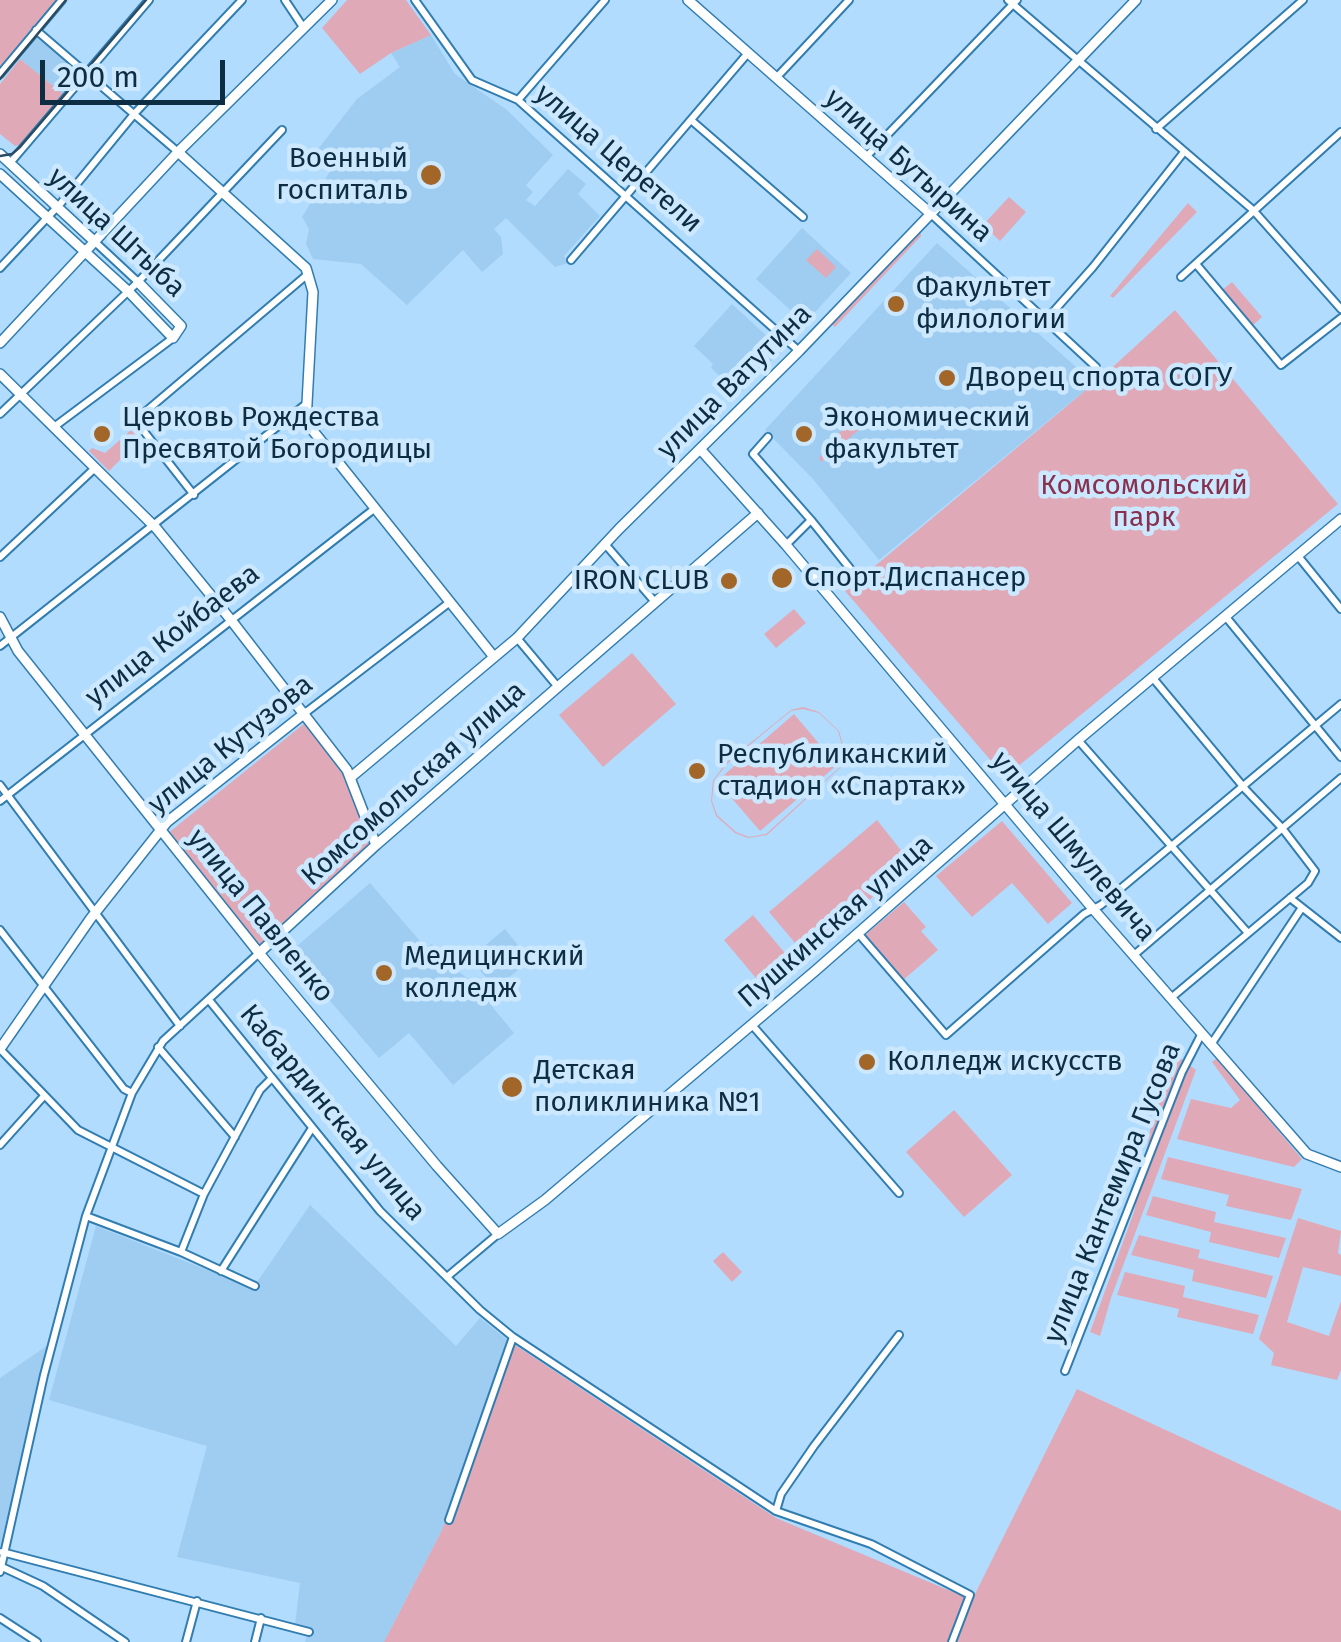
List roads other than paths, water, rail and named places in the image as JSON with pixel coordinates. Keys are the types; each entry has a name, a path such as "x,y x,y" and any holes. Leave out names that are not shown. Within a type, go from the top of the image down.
{"main road":[{"path":"0,343 178,152 332,0"},
{"name":"улица Ватутина","path":"350,778 517,638 1136,0"},
{"name":"улица Бутырина","path":"692,1 931,214"},
{"path":"178,152 300,260 309,274 313,292 306,422 494,658"},
{"name":"улица Штыба","path":"0,154 94,241"},
{"path":"0,173 10,163"},
{"name":"улица Штыба","path":"0,173 173,338 181,326 138,282"},
{"path":"0,374 154,526 231,620 335,752 350,778 376,845"},
{"name":"улица Шмулевича","path":"700,450 786,545 1094,910 1307,1154 1341,1167"},
{"name":"Комсомольская улица","path":"260,953 376,845 758,513"},
{"name":"Пушкинская улица","path":"498,1234 545,1200 1078,740 1341,519"},
{"name":"улица Павленко","path":"0,617 4,642 437,1166 498,1234"},
{"name":"улица Кутузова","path":"0,1049 95,914 161,830 304,714"},
{"path":"335,752 352,765 364,765"}],"street":[{"path":"0,74 62,0"},
{"path":"10,163 150,0"},
{"path":"0,268 48,218 135,113 242,0"},
{"path":"285,0 303,27"},
{"name":"улица Церетели","path":"415,0 472,80 518,100 799,351"},
{"path":"518,100 604,0"},
{"path":"777,77 849,0"},
{"path":"1156,130 1303,0"},
{"path":"866,157 1013,1 1156,130 1253,210 1341,309"},
{"path":"36,30 178,152"},
{"path":"571,260 749,52"},
{"path":"691,120 803,217"},
{"path":"0,414 138,282 282,130"},
{"path":"1181,277 1341,132"},
{"path":"1045,321 1093,268 1184,152"},
{"name":"улица Бутырина","path":"931,214 1096,367"},
{"name":"улица Штыба","path":"94,241 138,282"},
{"path":"1196,264 1282,365 1341,318"},
{"path":"194,494 139,425 138,418 309,274"},
{"path":"53,427 173,338"},
{"path":"4,642 306,403"},
{"path":"768,437 753,454 852,571"},
{"path":"0,557 95,468"},
{"name":"улица Койбаева","path":"0,801 374,509"},
{"path":"786,545 811,520"},
{"path":"605,544 655,602"},
{"path":"1298,556 1341,609"},
{"name":"улица Кутузова","path":"304,714 450,602"},
{"path":"1226,617 1341,757"},
{"path":"517,638 558,687"},
{"path":"1152,677 1315,870 1314,876 1290,898 1172,998"},
{"path":"858,933 946,1034 1084,914 1171,848 1341,704"},
{"path":"1078,740 1248,933"},
{"path":"1134,955 1341,778"},
{"path":"0,785 180,1026"},
{"path":"1290,898 1341,938"},
{"path":"1212,1043 1301,909"},
{"path":"0,930 124,1089 132,1093"},
{"name":"Комсомольская улица","path":"1,1570 1,1554 86,1216 132,1093 158,1047 260,953"},
{"name":"Кабардинская улица","path":"209,1000 380,1211 471,1302 514,1337 776,1510 871,1544 970,1595 952,1642"},
{"path":"752,1024 899,1193"},
{"name":"улица Кантемира Гусова","path":"1066,1371 1182,1072 1202,1032"},
{"path":"158,1047 235,1137"},
{"path":"0,1049 78,1130 204,1194"},
{"path":"181,1252 204,1194 260,1090 272,1078"},
{"path":"0,1145 44,1096"},
{"path":"221,1271 312,1128"},
{"path":"86,1216 181,1252 255,1286"},
{"name":"Пушкинская улица","path":"448,1276 498,1234"},
{"path":"776,1510 782,1494 814,1446 899,1335"},
{"path":"449,1520 514,1337"},
{"path":"1,1554 308,1632"},
{"path":"1,1570 44,1586 125,1642"},
{"path":"186,1642 197,1601"},
{"path":"0,1618 36,1642"},
{"path":"255,1642 261,1618"}],"tram line":[{"path":"0,79 66,0"},
{"path":"0,156 12,154 20,147 146,0"}],"place":[{"name":"Военный госпиталь","path":"431,175"},
{"name":"Факультет филологии","path":"896,304"},
{"name":"Дворец спорта СОГУ","path":"947,378"},
{"name":"Церковь Рождества Пресвятой Богородицы","path":"102,434"},
{"name":"Экономический факультет","path":"804,434"},
{"name":"Спорт.Диспансер","path":"782,578"},
{"name":"IRON CLUB","path":"729,581"},
{"name":"Республиканский стадион «Спартак»","path":"697,771"},
{"name":"Медицинский колледж","path":"384,973"},
{"name":"Колледж искусств","path":"867,1062"},
{"name":"Детская поликлиника №1","path":"512,1087"}],"park label":[{"name":"Комсомольский парк","path":"1144,502"}]}
